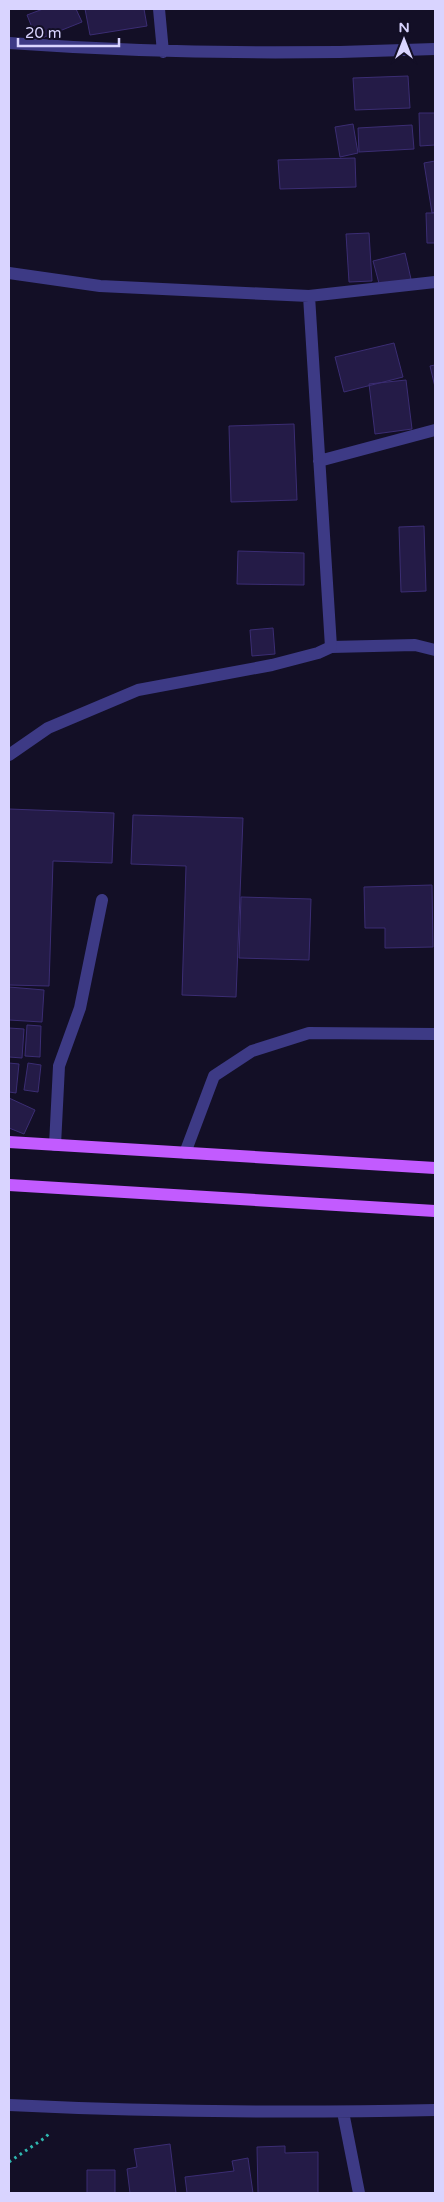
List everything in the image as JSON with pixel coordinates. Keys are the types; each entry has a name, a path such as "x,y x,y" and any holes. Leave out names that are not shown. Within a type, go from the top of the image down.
{"main road":[{"path":"9,1142 435,1168"},
{"path":"9,1185 435,1211"}],"street":[{"path":"159,9 163,52"},
{"path":"9,43 163,52 373,52 435,49"},
{"path":"9,273 100,286 309,296 435,282"},
{"path":"309,296 330,647"},
{"path":"319,461 435,430"},
{"path":"9,755 48,728 138,690 272,664 318,653 330,647 415,645 435,650"},
{"path":"55,1145 59,1066 80,1008 102,900"},
{"path":"185,1153 214,1076 252,1050 309,1033 435,1034"},
{"path":"9,2105 109,2110 343,2112 435,2110"},
{"path":"343,2112 359,2193"}],"path":[{"path":"9,2162 46,2137 70,2108"}],"building":[{"path":"43,9 76,9 82,22 37,40 27,15"},
{"path":"85,9 144,9 147,26 90,35"},
{"path":"408,76 410,108 355,110 353,78"},
{"path":"419,113 435,113 435,145 420,146"},
{"path":"353,124 358,153 340,157 335,127"},
{"path":"412,125 414,149 359,152 358,128"},
{"path":"355,158 356,187 280,189 278,160"},
{"path":"435,161 435,212 432,213 424,163"},
{"path":"426,213 435,213 435,243 427,243"},
{"path":"369,233 372,281 349,282 346,234"},
{"path":"405,253 411,279 380,287 373,261"},
{"path":"394,343 403,377 344,392 335,357"},
{"path":"435,365 435,387 430,366"},
{"path":"406,380 412,429 375,434 369,384"},
{"path":"294,424 297,500 231,502 229,426"},
{"path":"424,526 426,591 401,592 399,527"},
{"path":"238,551 304,553 304,585 237,584"},
{"path":"273,628 275,654 252,656 250,630"},
{"path":"9,809 114,813 112,863 53,861 49,986 9,985"},
{"path":"133,815 243,818 236,997 182,995 186,866 131,864"},
{"path":"432,885 433,947 385,948 385,928 365,928 364,887"},
{"path":"241,897 311,899 309,960 239,958"},
{"path":"9,987 44,990 42,1022 9,1020"},
{"path":"27,1025 41,1026 40,1057 25,1056"},
{"path":"9,1028 24,1029 22,1058 9,1057"},
{"path":"9,1063 19,1064 16,1093 9,1092"},
{"path":"28,1063 41,1065 38,1092 24,1090"},
{"path":"9,1098 35,1110 24,1134 9,1128"},
{"path":"170,2144 176,2193 130,2193 127,2169 137,2167 134,2149"},
{"path":"285,2146 285,2153 318,2152 318,2193 258,2193 257,2147"},
{"path":"248,2158 253,2193 187,2193 185,2177 234,2171 232,2161"},
{"path":"87,2170 115,2170 115,2193 87,2193"}]}
